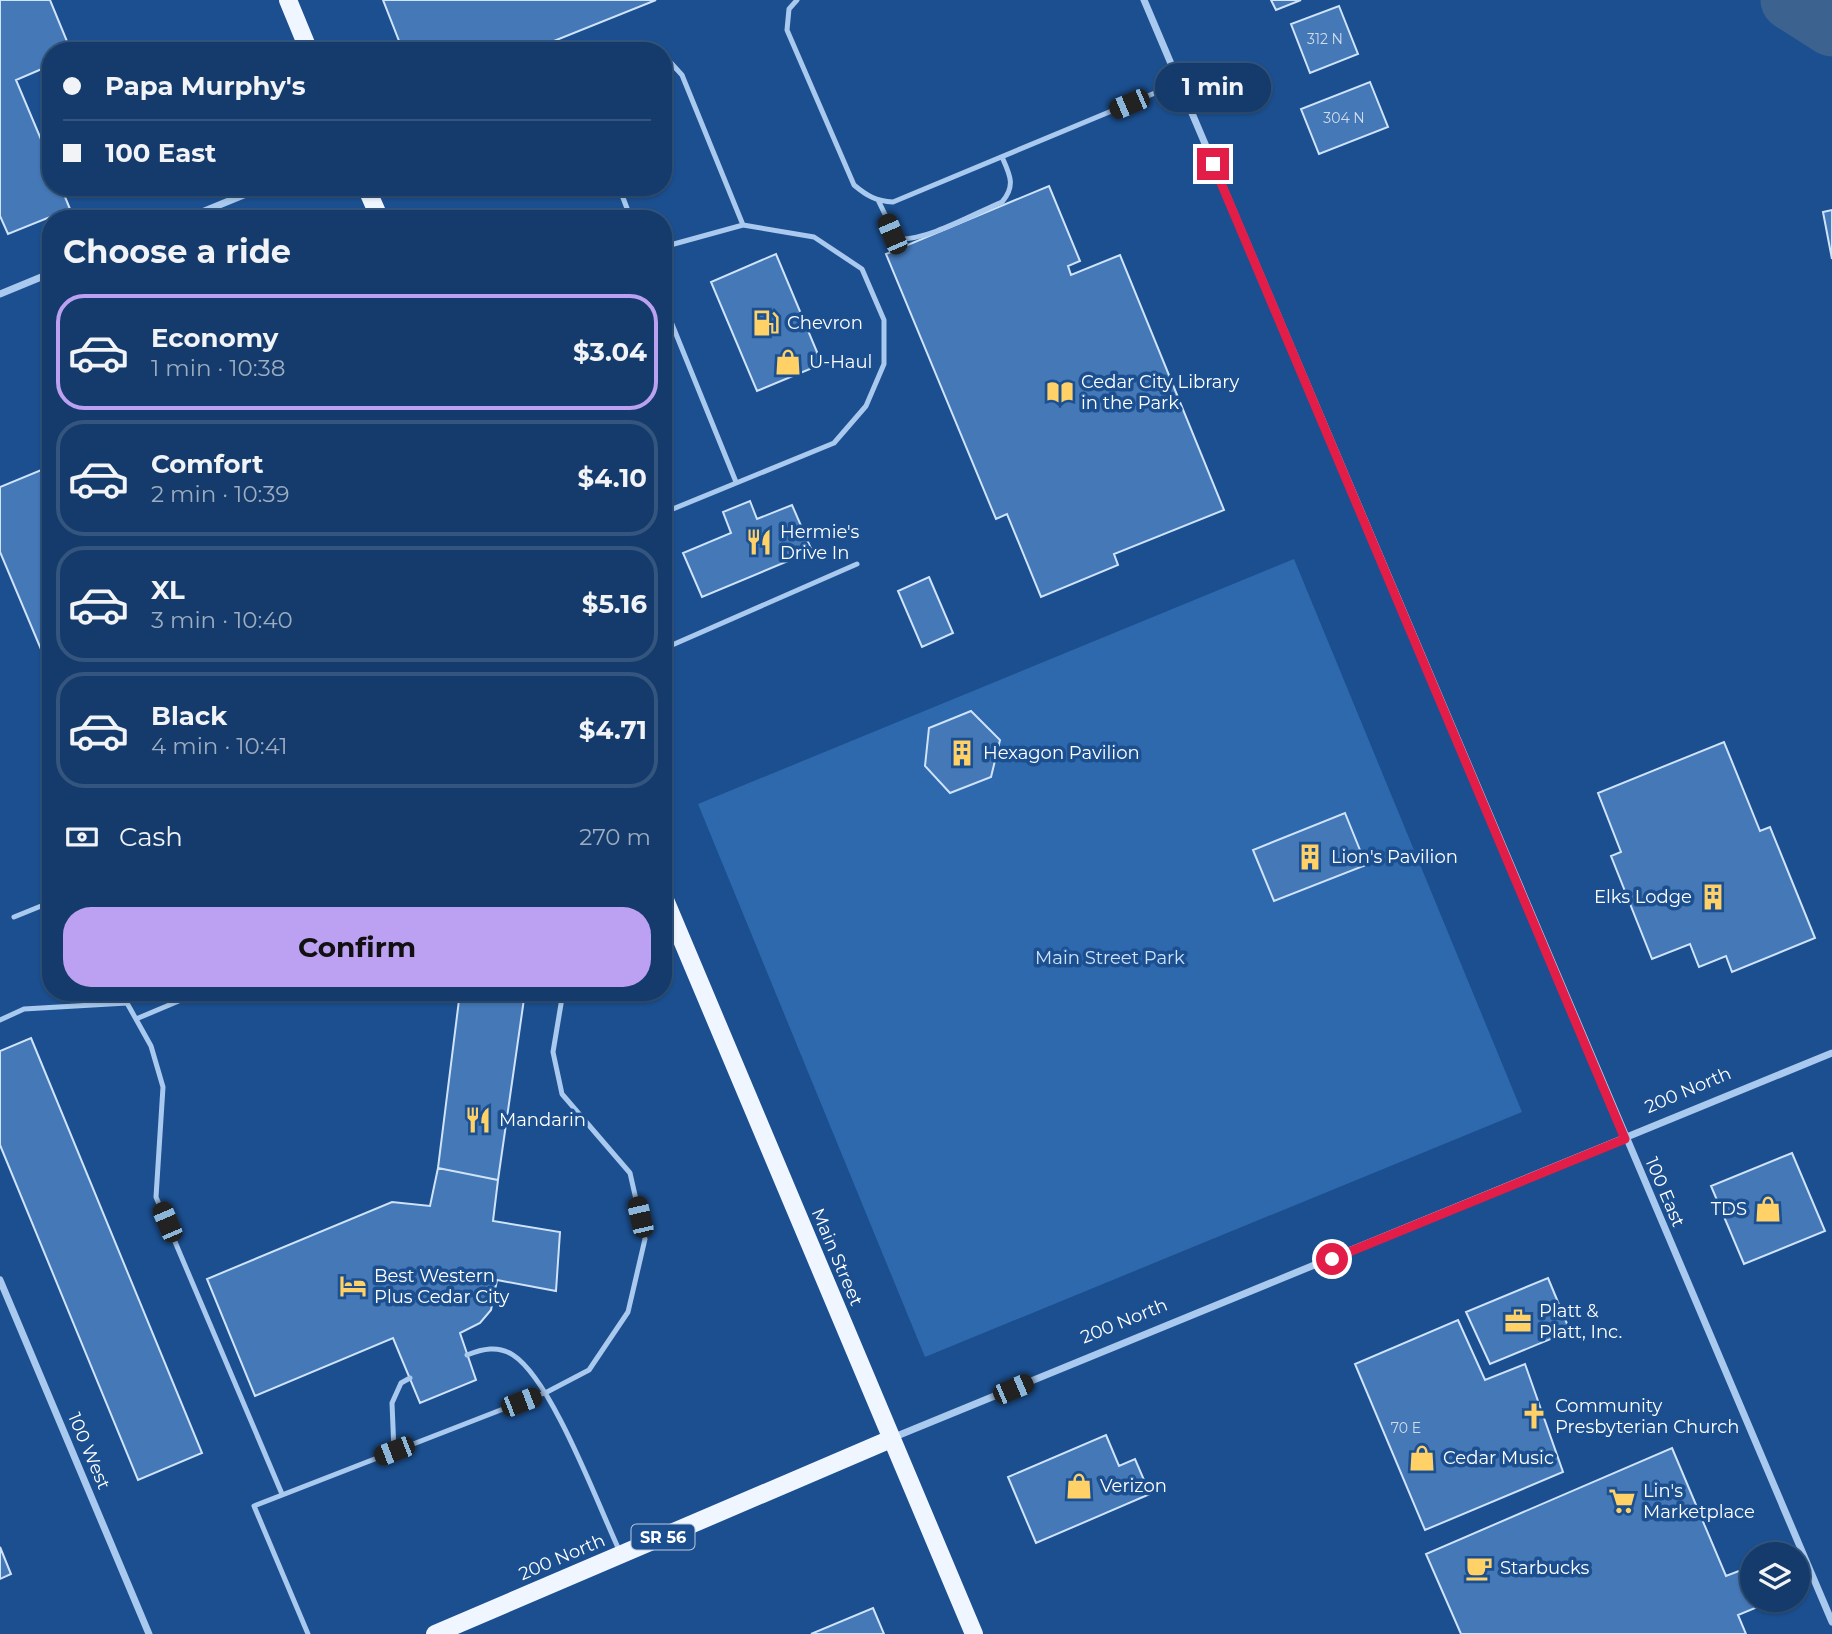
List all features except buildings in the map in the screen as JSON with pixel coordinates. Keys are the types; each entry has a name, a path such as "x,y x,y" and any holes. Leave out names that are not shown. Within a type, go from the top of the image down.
{"main road":[{"path":"288,0 305,42"},
{"name":"Main Street","path":"672,916 974,1634"},
{"name":"200 North","path":"435,1634 891,1439"}],"street":[{"name":"100 East","path":"1144,0 1832,1622"},
{"path":"207,210 241,196"},
{"path":"0,294 42,277"},
{"name":"200 North","path":"891,1439 1832,1053"},
{"name":"100 West","path":"0,1280 149,1634"}],"lane":[{"path":"797,0 789,9 788,30 854,185 866,196 879,202 893,202 1179,83"},
{"path":"672,64 682,75 743,225"},
{"path":"879,202 897,239 908,240 926,234 1002,202 1010,194 1012,183 1002,157"},
{"path":"672,245 743,225 814,237 863,269 884,320 884,364 866,407 834,443 672,509"},
{"path":"672,324 736,482"},
{"path":"672,645 857,564"},
{"path":"14,917 42,906"},
{"path":"136,1018 178,1001"},
{"path":"308,1634 254,1506 547,1392 589,1370 628,1312 645,1239 630,1173 562,1094 554,1052 562,1001"},
{"path":"0,1020 24,1009 127,1003 136,1018 151,1046 163,1087 162,1151 156,1197 282,1494"},
{"path":"467,1355 486,1347 513,1354 547,1392 621,1555"},
{"path":"394,1451 392,1403 401,1383 410,1378"}],"green space":[{"name":"Main Street Park","path":"1294,559 1522,1112 925,1357 698,804"}],"waterway":[{"path":"1791,0 1832,26"}],"place":[{"name":"Chevron","path":"766,323"},
{"name":"U-Haul","path":"788,362"},
{"name":"Cedar City Library in the Park","path":"1060,392"},
{"name":"Hermie's Drive In","path":"759,542"},
{"name":"Hexagon Pavilion","path":"962,753"},
{"name":"Lion's Pavilion","path":"1310,857"},
{"name":"Elks Lodge","path":"1713,897"},
{"name":"Mandarin","path":"478,1120"},
{"name":"TDS","path":"1768,1209"},
{"name":"Best Western Plus Cedar City","path":"353,1286"},
{"name":"Platt & Platt, Inc.","path":"1518,1321"},
{"name":"Community Presbyterian Church","path":"1534,1416"},
{"name":"Cedar Music","path":"1422,1458"},
{"name":"Verizon","path":"1079,1486"},
{"name":"Lin's Marketplace","path":"1622,1501"},
{"name":"Starbucks","path":"1479,1568"}],"route":[{"path":"1213,164 1625,1139 1332,1259"}]}
